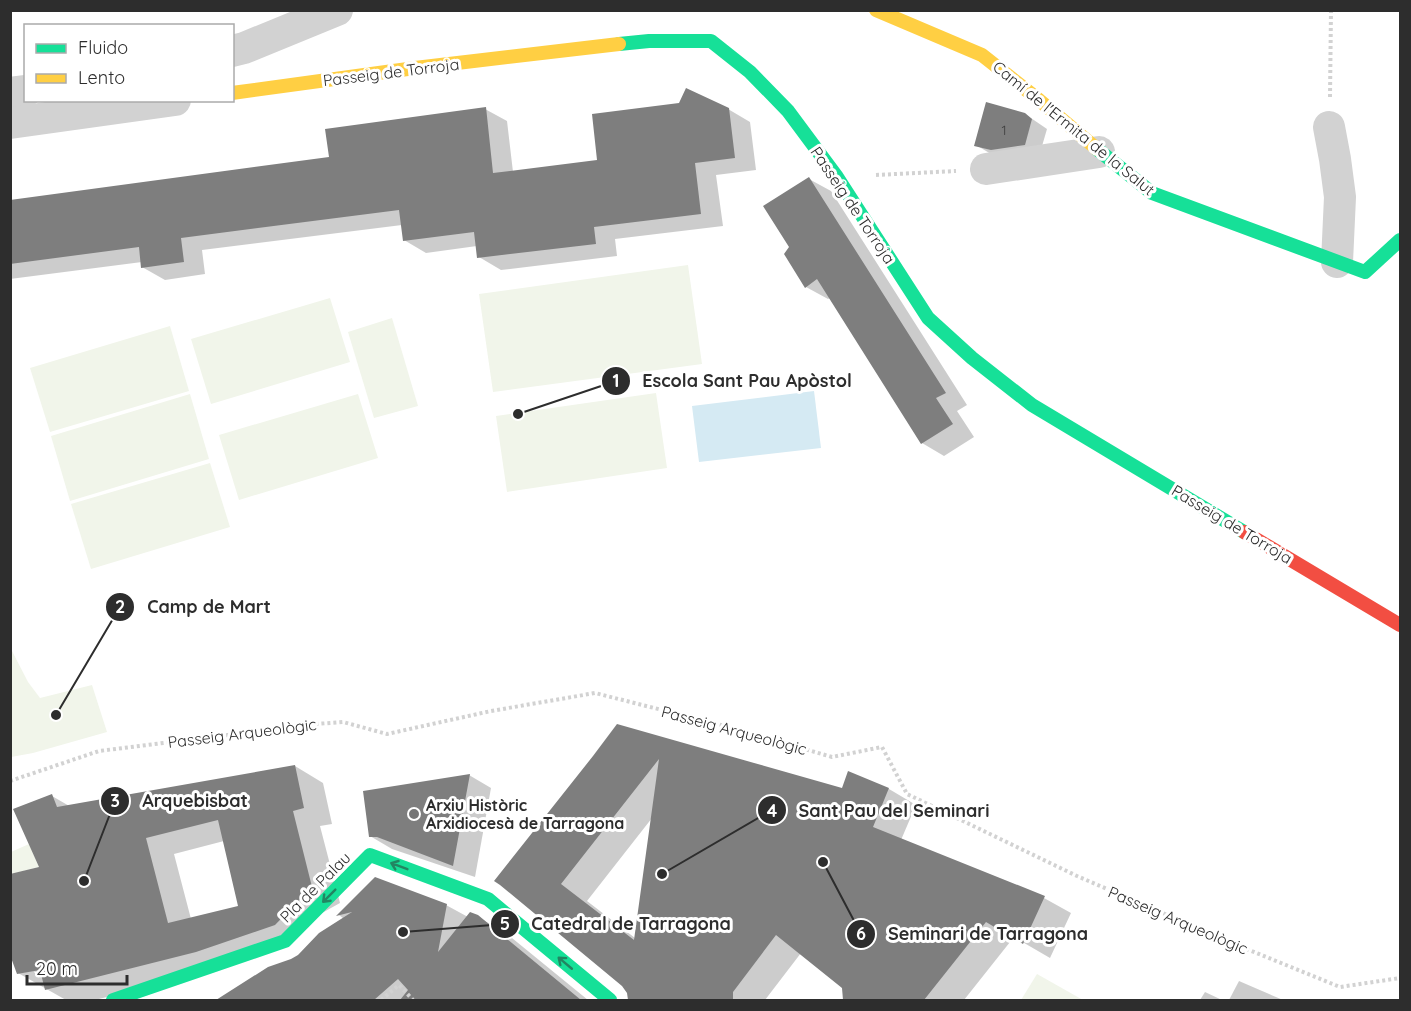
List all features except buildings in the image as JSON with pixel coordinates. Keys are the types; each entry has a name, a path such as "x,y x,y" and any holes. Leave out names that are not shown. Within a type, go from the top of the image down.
{"street":[{"path":"234,50 337,10"},
{"name":"Camí de l'Ermita de la Salut","path":"876,10 982,55 1152,193 1365,272 1401,240"},
{"name":"Passeig de Torroja","path":"234,93 415,68 649,41 711,41 750,72 788,111 837,177 928,318 972,358 1032,405 1401,625"},
{"path":"10,123 161,102"},
{"path":"1329,126 1340,197 1337,262"},
{"path":"986,169 1099,152"},
{"name":"Pla de Palau","path":"113,1000 285,941 370,855 488,899 610,1000"}],"path":[{"path":"1329,126 1331,10"},
{"path":"837,177 986,169"},
{"name":"Passeig Arqueològic","path":"10,781 99,751 343,722 387,734 491,711 595,693 729,727 832,757 882,747 907,794 1077,876 1340,987 1401,978"},
{"path":"381,1000 399,985 413,1000"}],"shaded area":[{"path":"688,265 702,364 493,392 479,294"},
{"path":"330,298 350,362 211,404 191,339"},
{"path":"392,318 418,406 374,418 348,332"},
{"path":"170,326 189,391 50,432 30,368"},
{"path":"656,393 667,468 507,492 496,416"},
{"path":"190,394 209,459 70,501 51,436"},
{"path":"358,394 378,458 239,500 219,435"},
{"path":"210,463 230,527 91,569 71,504"},
{"path":"11,649 28,682 40,698 92,685 107,732 11,757"},
{"path":"29,844 39,867 11,874 11,852"},
{"path":"1037,974 1083,1000 1021,1000"}],"water":[{"path":"814,391 821,448 699,462 692,406"}],"traffic: fast":[{"path":"619,44 649,41 711,41 750,72 788,111 837,177 928,318 972,358 1032,405 1244,532"},
{"path":"1097,149 1152,193 1365,272 1400,240"},
{"path":"113,1000 285,941 370,855 488,899 610,1000"}],"traffic: slow":[{"path":"876,10 982,55 1097,149"},
{"path":"234,93 415,68 619,44"}],"traffic: jam":[{"path":"1244,532 1400,625"}],"place":[{"name":"Escola Sant Pau Apòstol","path":"518,414"},
{"name":"Camp de Mart","path":"56,715"},
{"name":"Arxiu Històric Arxidiocesà de Tarragona","path":"414,814"},
{"name":"Seminari de Tarragona","path":"823,862"},
{"name":"Sant Pau del Seminari","path":"662,874"},
{"name":"Arquebisbat","path":"84,881"},
{"name":"Catedral de Tarragona","path":"403,932"}]}
